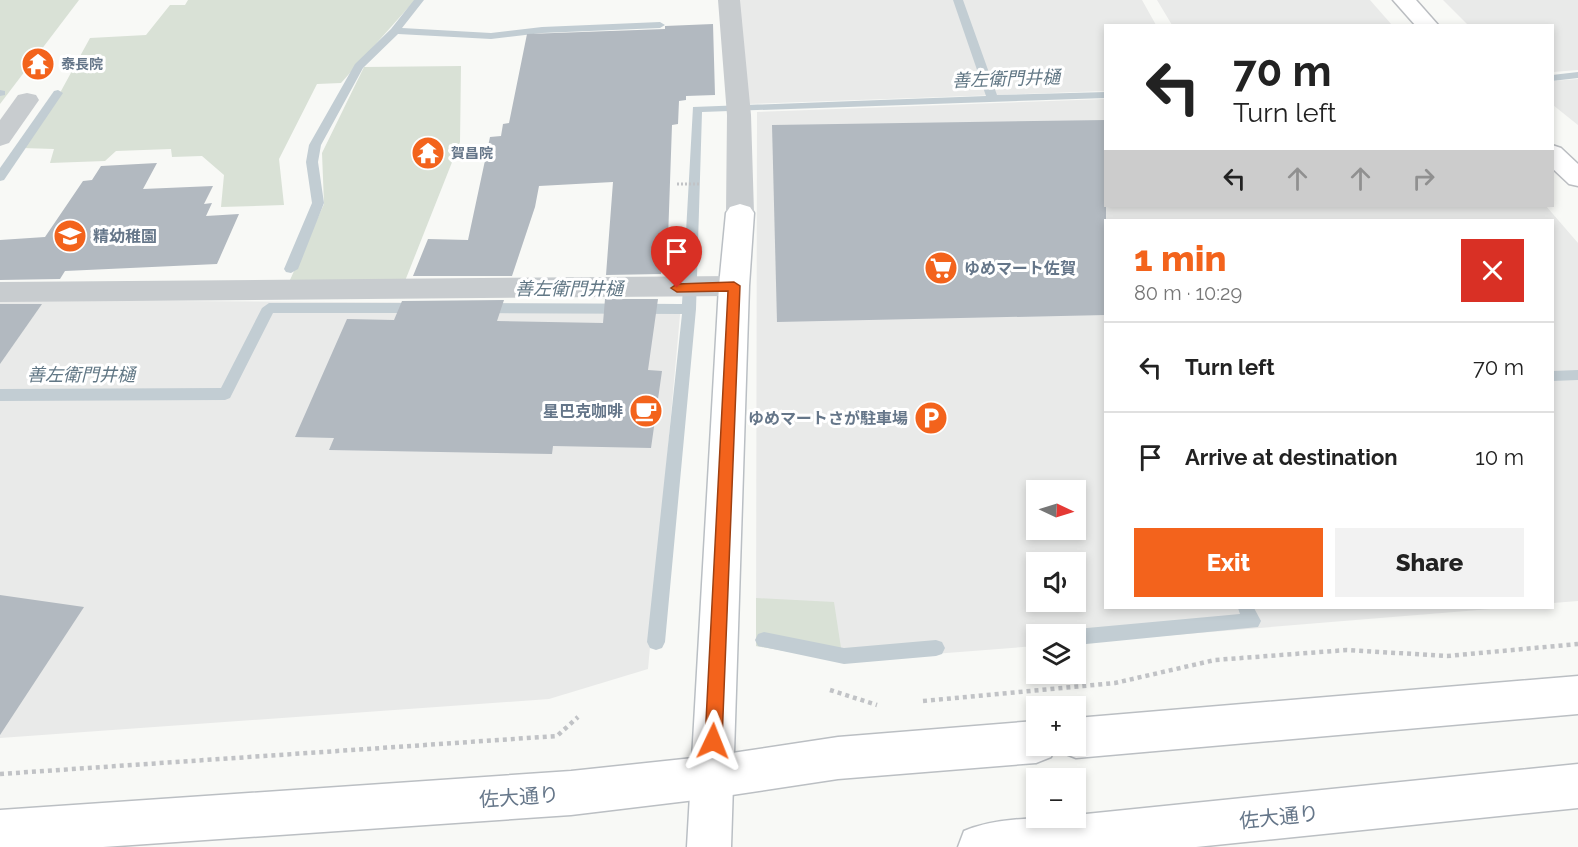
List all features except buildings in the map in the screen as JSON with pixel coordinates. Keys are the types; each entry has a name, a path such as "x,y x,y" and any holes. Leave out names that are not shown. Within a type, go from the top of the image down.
{"main road":[{"path":"1404,0 1426,24"},
{"path":"1554,155 1578,177"},
{"path":"709,847 722,287 740,213"},
{"path":"1086,737 1578,695"},
{"name":"佐大通り","path":"0,832 571,794 712,777 838,758 1026,743"},
{"name":"佐大通り","path":"980,847 1578,786"}],"street":[{"path":"729,0 738,105 740,213"},
{"path":"0,138 27,100"},
{"path":"0,292 722,287"}],"path":[{"path":"677,184 706,184"},
{"path":"921,701 1115,683 1215,660 1347,650 1448,656 1578,644"},
{"path":"831,690 874,705 886,704"},
{"path":"0,774 557,736 578,717"}],"shaded area":[{"path":"0,0 79,0 0,104"},
{"path":"188,0 415,0 341,83 317,84 279,159 284,205 221,207 224,175 202,156 172,157 171,149 116,151 105,161 50,163 54,149 22,148 61,91 90,38 146,35 170,5 185,5"},
{"path":"738,0 1142,0 1155,24 1104,24 1104,91 748,104"},
{"path":"1157,0 1370,0 1391,24 1171,24"},
{"path":"1443,0 1578,0 1578,70 1554,72 1554,24 1467,24"},
{"path":"461,66 460,142 405,281 290,280 324,204 322,153 364,67"},
{"path":"1578,79 1578,125 1554,106 1554,81"},
{"path":"1104,99 1104,207 1547,207 1578,243 1578,601 1554,603 1554,219 1104,219 1104,609 1491,609 1086,642 1086,624 1026,624 1026,647 843,661 756,646 757,112"},
{"path":"0,300 681,304 648,669 549,699 0,738"},
{"path":"756,598 834,602 843,661 756,646"}],"waterway":[{"path":"395,31 419,0"},
{"path":"958,0 993,99"},
{"path":"395,31 491,36 542,30 660,25"},
{"path":"291,269 318,203 312,162 315,145 359,66 395,31"},
{"name":"善左衛門井樋","path":"1554,78 1578,75"},
{"path":"0,177 58,93"},
{"name":"善左衛門井樋","path":"993,99 1104,95"},
{"name":"善左衛門井樋","path":"689,309 697,109 993,99"},
{"name":"善左衛門井樋","path":"0,395 225,394 269,308 418,308"},
{"name":"善左衛門井樋","path":"481,308 689,309"},
{"path":"656,642 689,309"},
{"path":"1554,376 1578,375"},
{"path":"1086,636 1252,621 1246,609"},
{"path":"764,640 844,656 936,648"}],"place":[{"name":"泰長院","path":"38,64"},
{"name":"賀昌院","path":"428,153"},
{"name":"精幼稚園","path":"70,236"},
{"name":"ゆめマート佐賀","path":"941,268"},
{"name":"星巴克咖啡","path":"646,411"},
{"name":"ゆめマートさが駐車場","path":"931,418"}],"route":[{"path":"677,288 734,286 713,741"}]}
